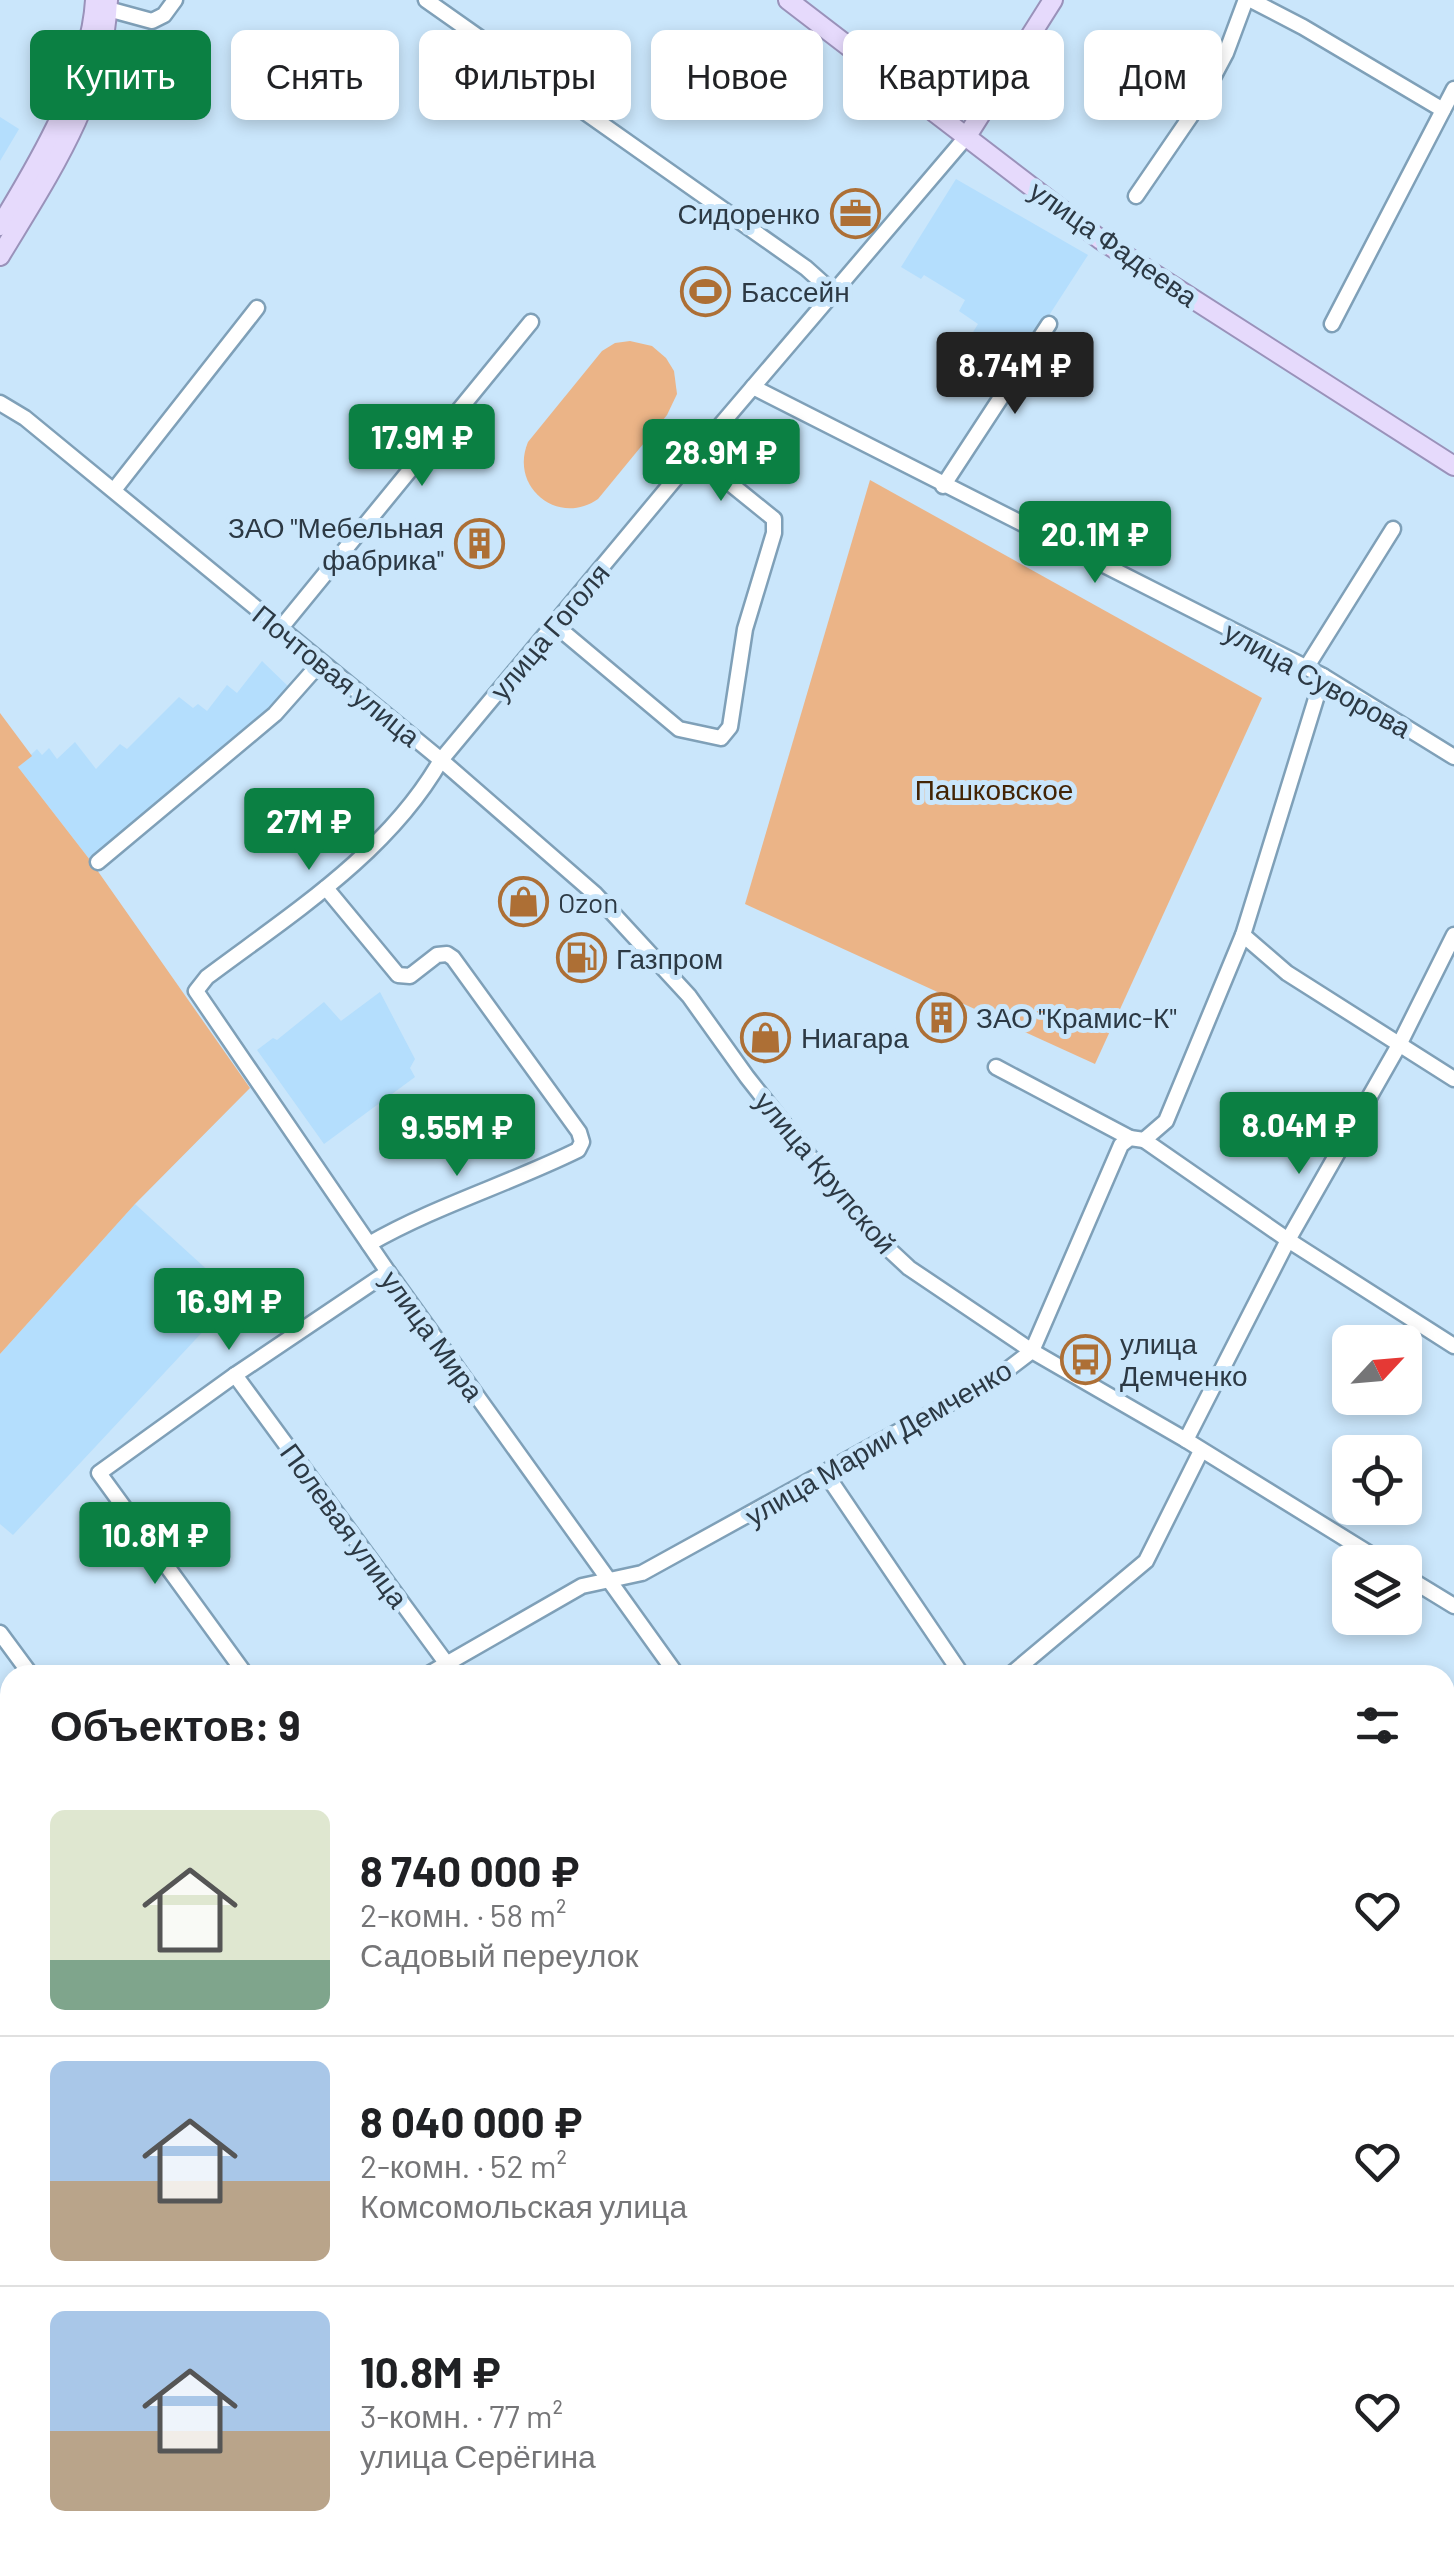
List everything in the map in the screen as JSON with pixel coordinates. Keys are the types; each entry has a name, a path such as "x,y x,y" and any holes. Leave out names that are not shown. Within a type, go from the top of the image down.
{"main road":[{"name":"улица Фадеева","path":"788,0 1101,240 1454,466"},
{"name":"улица Гоголя","path":"967,136 1053,0"},
{"path":"0,226 66,107 104,3"},
{"path":"0,256 58,159 96,72 104,3"}],"street":[{"path":"104,3 152,22 164,15 175,0"},
{"path":"426,0 806,268 835,294"},
{"path":"1136,196 1199,104 1249,0 1303,27 1442,110"},
{"path":"1332,324 1454,90"},
{"name":"улица Гоголя","path":"196,992 207,977 326,888 401,817 421,794 441,760 967,136"},
{"path":"114,490 257,308"},
{"path":"280,629 531,322"},
{"path":"943,486 1049,324"},
{"name":"улица Суворова","path":"753,387 1323,676 1454,757"},
{"path":"0,394 25,418"},
{"name":"Почтовая улица","path":"0,403 25,418 114,490 441,760"},
{"path":"556,625 680,728 722,738 730,726 745,629 774,533 774,519 695,455"},
{"path":"1306,668 1393,529"},
{"path":"98,862 275,714 321,662"},
{"name":"улица Марии Демченко","path":"457,1665 582,1586 640,1574 826,1474 999,1376 1032,1352 1121,1145 1166,1120 1242,934 1323,676"},
{"name":"улица Крупской","path":"441,760 620,918 689,996 747,1077 866,1228 909,1268 1032,1352 1186,1440 1355,1545"},
{"path":"326,888 398,975 410,976 437,955 453,958 579,1132 582,1142 578,1150 522,1178 409,1221 368,1244"},
{"path":"1242,934 1287,973 1454,1080"},
{"path":"1186,1440 1288,1240 1399,1045 1454,935"},
{"name":"улица Мира","path":"196,992 368,1244 670,1665"},
{"path":"996,1067 1137,1139 1454,1346"},
{"path":"239,1665 99,1474 388,1272"},
{"name":"Полевая улица","path":"236,1375 448,1665"},
{"path":"1022,1665 1146,1562 1202,1451"},
{"path":"826,1474 955,1665"},
{"path":"1422,1586 1454,1606"},
{"path":"0,1633 23,1665"}],"shaded area":[{"path":"0,117 19,129 0,161"},
{"path":"956,179 1088,255 1006,382 962,350 978,324 959,311 965,300 924,275 921,279 901,267"},
{"path":"262,661 293,691 90,860 18,767 37,749 42,755 49,748 57,759 75,742 96,769 120,744 127,749 179,697 193,708 198,704 207,711 227,685 237,693"},
{"path":"380,992 415,1059 410,1068 415,1077 324,1144 257,1050 273,1038 277,1040 324,1002 341,1021"},
{"path":"135,1204 236,1296 13,1535 0,1524 0,1354"}],"green space":[{"path":"630,341 652,346 666,358 674,371 677,394 667,415 598,499 568,508 553,505 531,487 525,474 528,442 602,351 615,343"},
{"name":"Пашковское","path":"870,480 1262,698 1095,1064 745,904"},
{"path":"0,713 32,756 18,767 90,860 250,1088 135,1204 0,1354"}],"place":[{"name":"Сидоренко","path":"855,213"},
{"name":"Бассейн","path":"706,291"},
{"name":"ЗАО \"Мебельная фабрика\"","path":"479,543"},
{"name":"Ozon","path":"523,902"},
{"name":"Газпром","path":"581,958"},
{"name":"ЗАО \"Крамис-К\"","path":"941,1017"},
{"name":"Ниагара","path":"766,1037"},
{"name":"улица Демченко","path":"1085,1359"}]}
